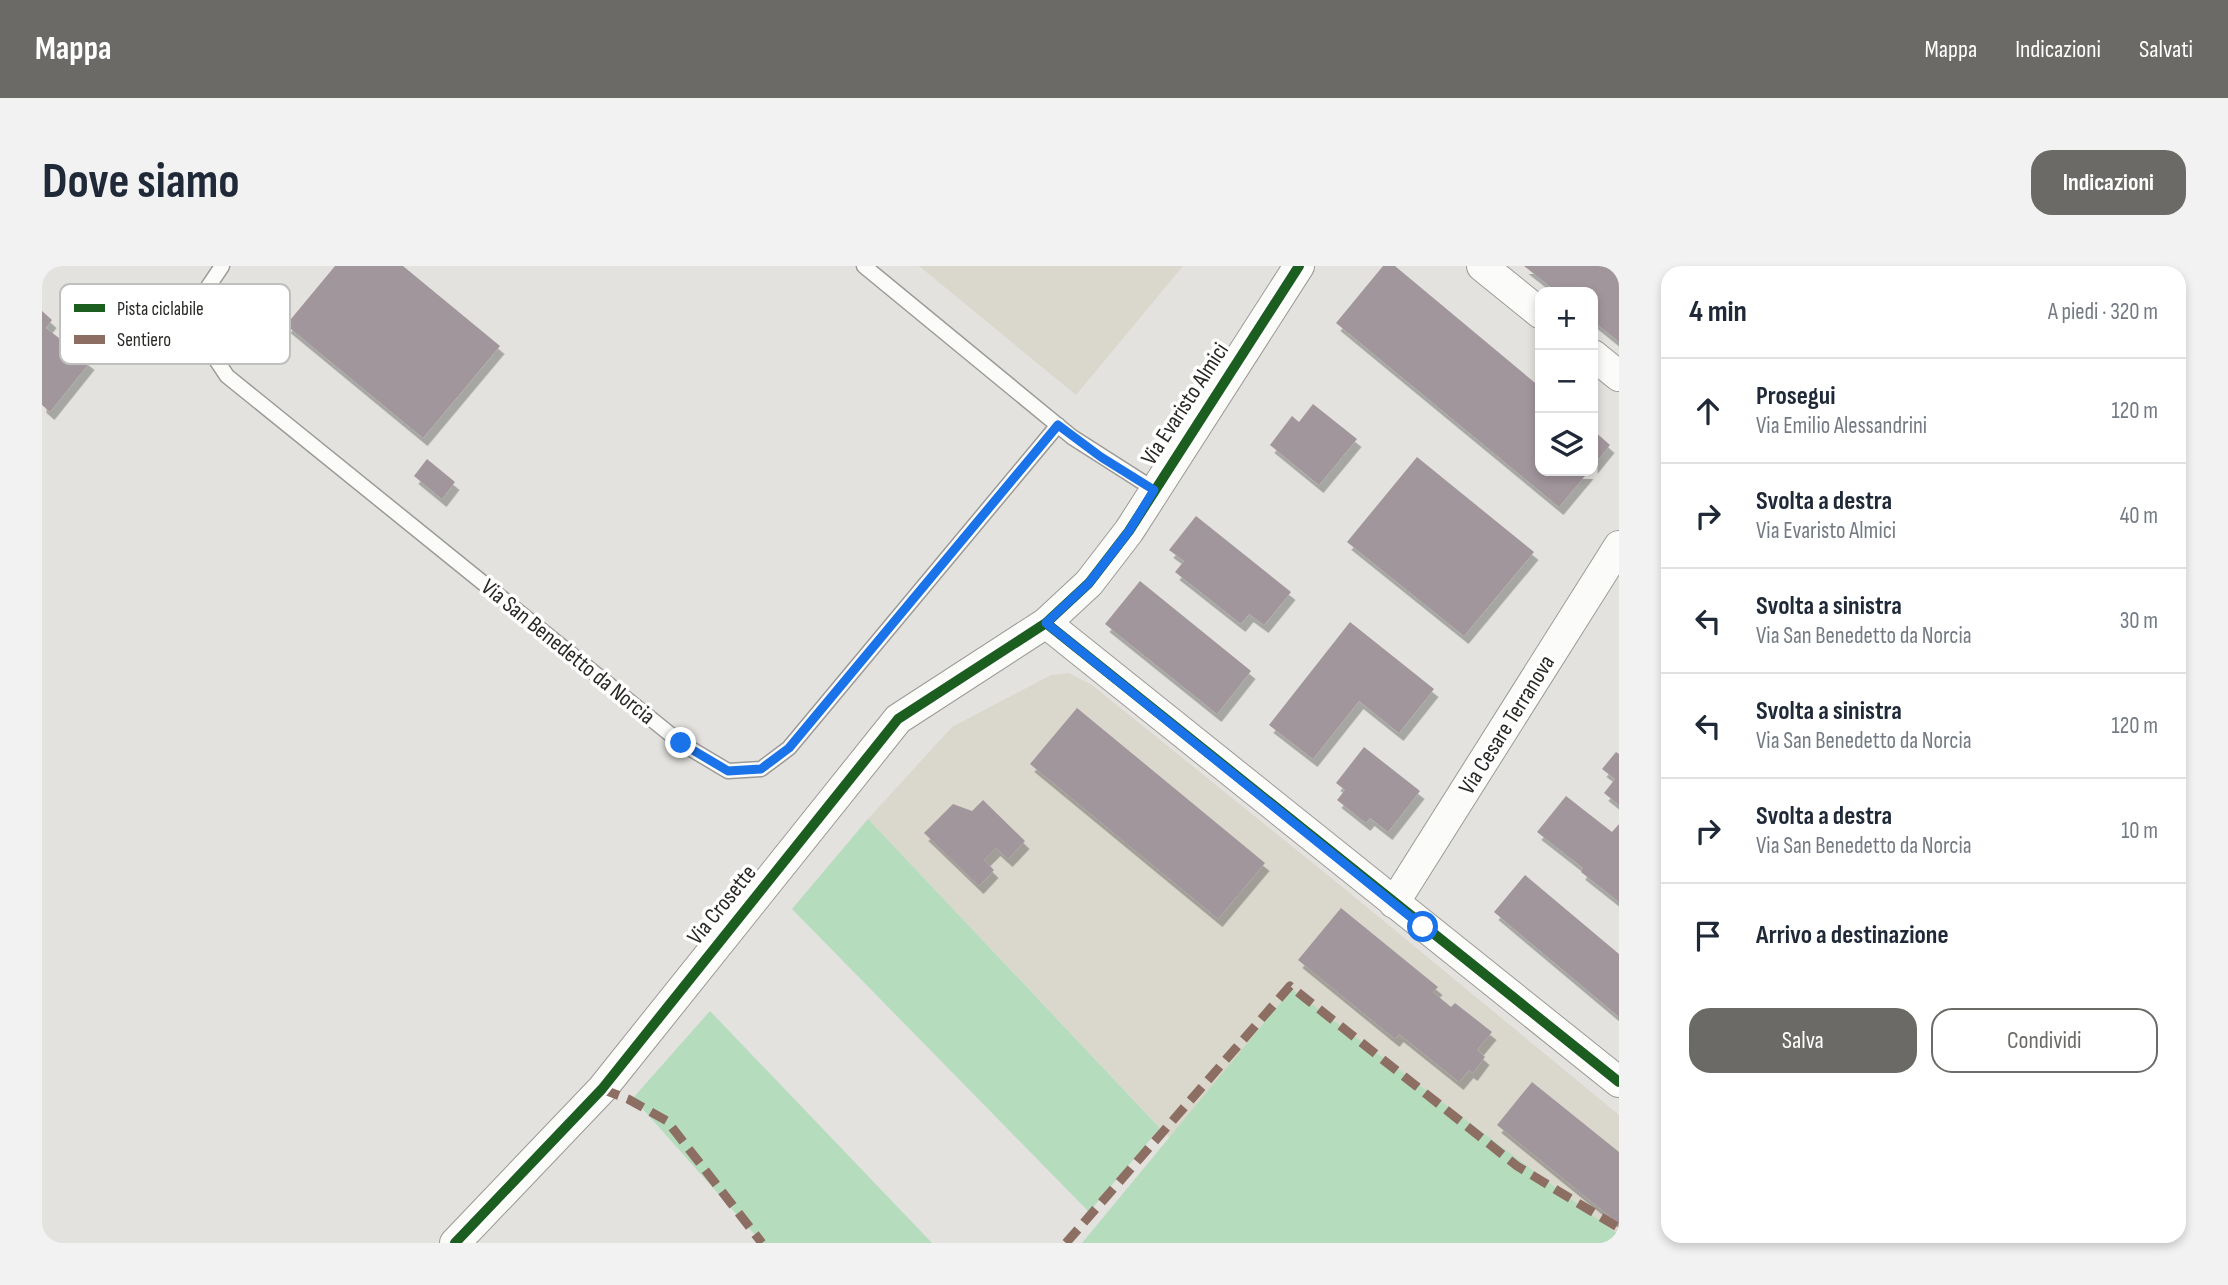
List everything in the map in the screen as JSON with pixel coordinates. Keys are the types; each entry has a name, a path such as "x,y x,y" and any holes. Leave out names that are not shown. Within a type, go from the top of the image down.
{"street":[{"name":"Via Evaristo Almici","path":"1046,623 1089,583 1129,531 1299,266"},
{"path":"1482,266 1535,309"},
{"path":"1598,359 1619,376"},
{"name":"Via Cesare Terranova","path":"1394,903 1619,546"},
{"path":"1046,623 1619,1082"},
{"name":"Via Crosette","path":"455,1243 603,1089 898,719 1046,623"}],"lane":[{"name":"Via San Benedetto da Norcia","path":"211,284 222,266"},
{"path":"864,266 1058,425 1101,457 1154,490"},
{"name":"Via San Benedetto da Norcia","path":"220,364 228,376 681,743 728,771 761,769 789,748 1058,425"}],"shaded area":[{"path":"919,266 1183,266 1076,395"},
{"path":"1069,673 1092,685 1619,1115 1619,1235 1292,989 1170,1138 868,819 952,727 1051,675"}],"green space":[{"path":"868,819 1160,1128 1089,1212 792,909"},
{"path":"1292,989 1619,1235 1619,1243 1082,1243"},
{"path":"710,1011 932,1243 762,1243 633,1098"}],"building":[{"path":"335,266 403,266 500,346 423,438 290,328 290,320"},
{"path":"1383,266 1395,266 1535,383 1535,476 1585,476 1559,507 1336,323"},
{"path":"1524,266 1619,266 1619,342 1598,325 1598,287 1551,287"},
{"path":"42,311 52,320 46,328 60,339 60,364 88,364 50,412 42,405"},
{"path":"1313,404 1357,439 1319,485 1270,445 1292,416 1299,422"},
{"path":"1598,434 1610,445 1598,460"},
{"path":"1417,457 1534,552 1464,636 1347,542"},
{"path":"427,459 455,482 442,499 414,476"},
{"path":"1196,516 1291,592 1264,625 1249,614 1241,624 1175,572 1184,561 1169,550"},
{"path":"1140,581 1251,671 1217,714 1105,624"},
{"path":"1350,622 1434,689 1399,733 1359,701 1313,759 1269,725"},
{"path":"1077,708 1265,863 1218,919 1030,764"},
{"path":"1364,747 1420,791 1388,832 1370,818 1366,823 1337,800 1345,790 1336,783"},
{"path":"1616,752 1619,754 1619,805 1604,793 1615,779 1602,769"},
{"path":"1566,796 1612,832 1619,824 1619,902 1581,872 1583,868 1537,832"},
{"path":"983,800 1025,841 1008,859 996,848 984,860 994,870 979,886 924,833 953,804 972,811"},
{"path":"1525,875 1619,954 1619,1017 1494,912"},
{"path":"1341,908 1438,987 1433,992 1451,1007 1455,1003 1492,1032 1477,1050 1485,1057 1473,1073 1469,1070 1459,1082 1399,1034 1395,1039 1298,960"},
{"path":"1532,1082 1619,1152 1619,1224 1497,1125"}],"marked path":[{"path":"1066,1243 1290,986 1517,1166 1619,1228"},
{"path":"602,1089 628,1099 667,1121 762,1243"}],"cycle path":[{"path":"455,1243 602,1089 898,719 1046,623 1089,583 1129,531 1299,266"},
{"path":"1046,623 1619,1082"}],"route":[{"path":"681,743 728,771 761,769 789,748 1058,425 1101,457 1154,490 1129,531 1089,583 1046,623 1423,927"}]}
